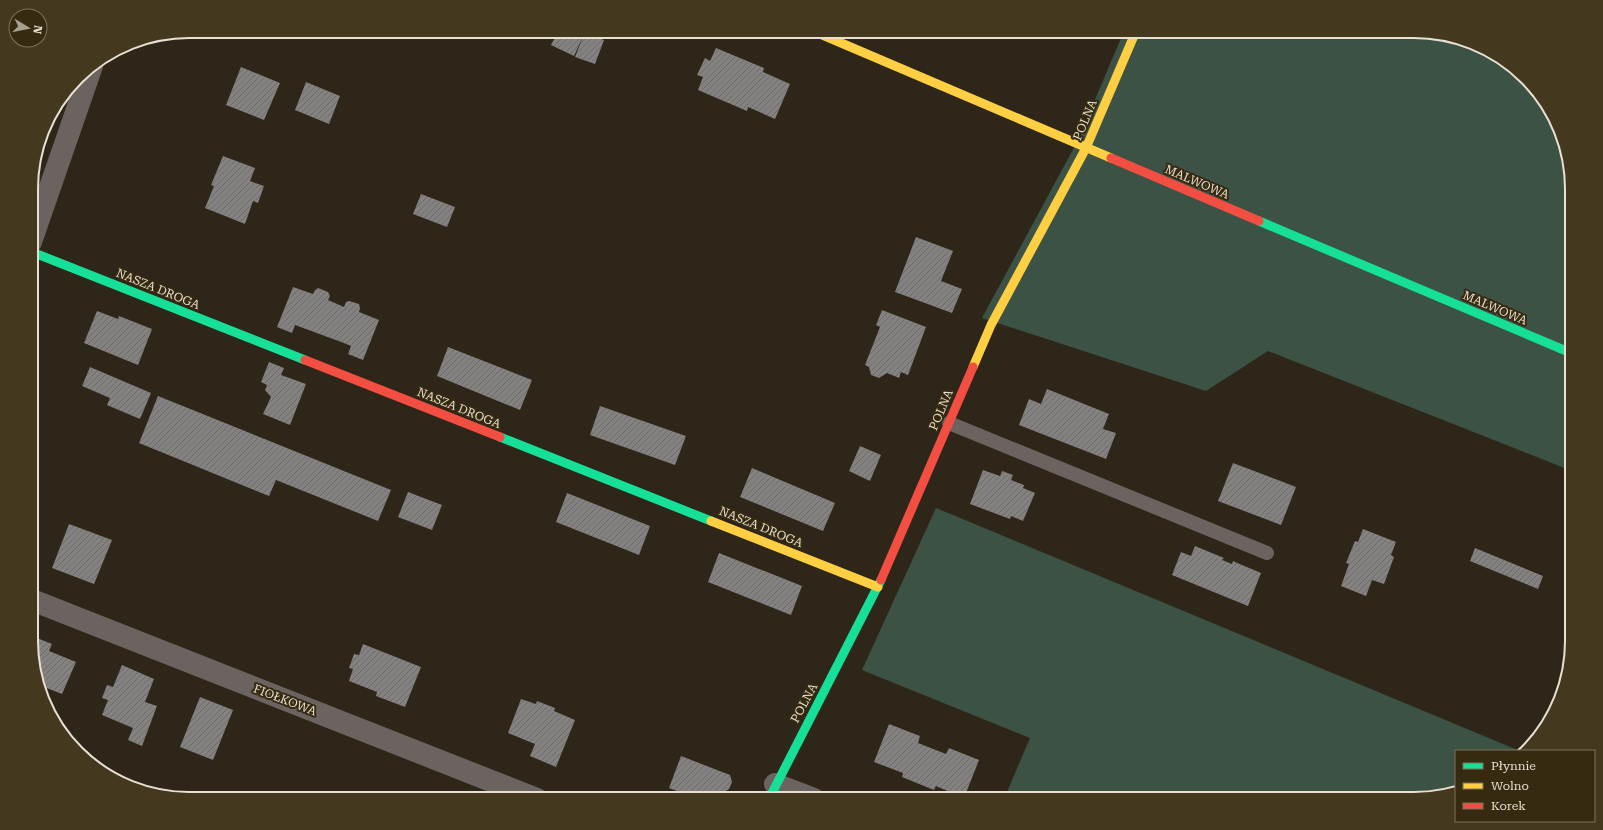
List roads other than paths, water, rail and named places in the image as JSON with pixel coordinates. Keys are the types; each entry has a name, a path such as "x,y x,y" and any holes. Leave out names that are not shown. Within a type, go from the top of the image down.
{"street":[{"name":"MALWOWA","path":"829,38 1565,350"},
{"name":"POLNA","path":"772,791 878,587 991,324 1086,148 1133,38"},
{"path":"38,224 89,75"},
{"name":"NASZA DROGA","path":"38,254 878,587"},
{"name":"FIOŁKOWA","path":"38,602 519,792"}],"lane":[{"path":"949,423 1267,553"}]}
